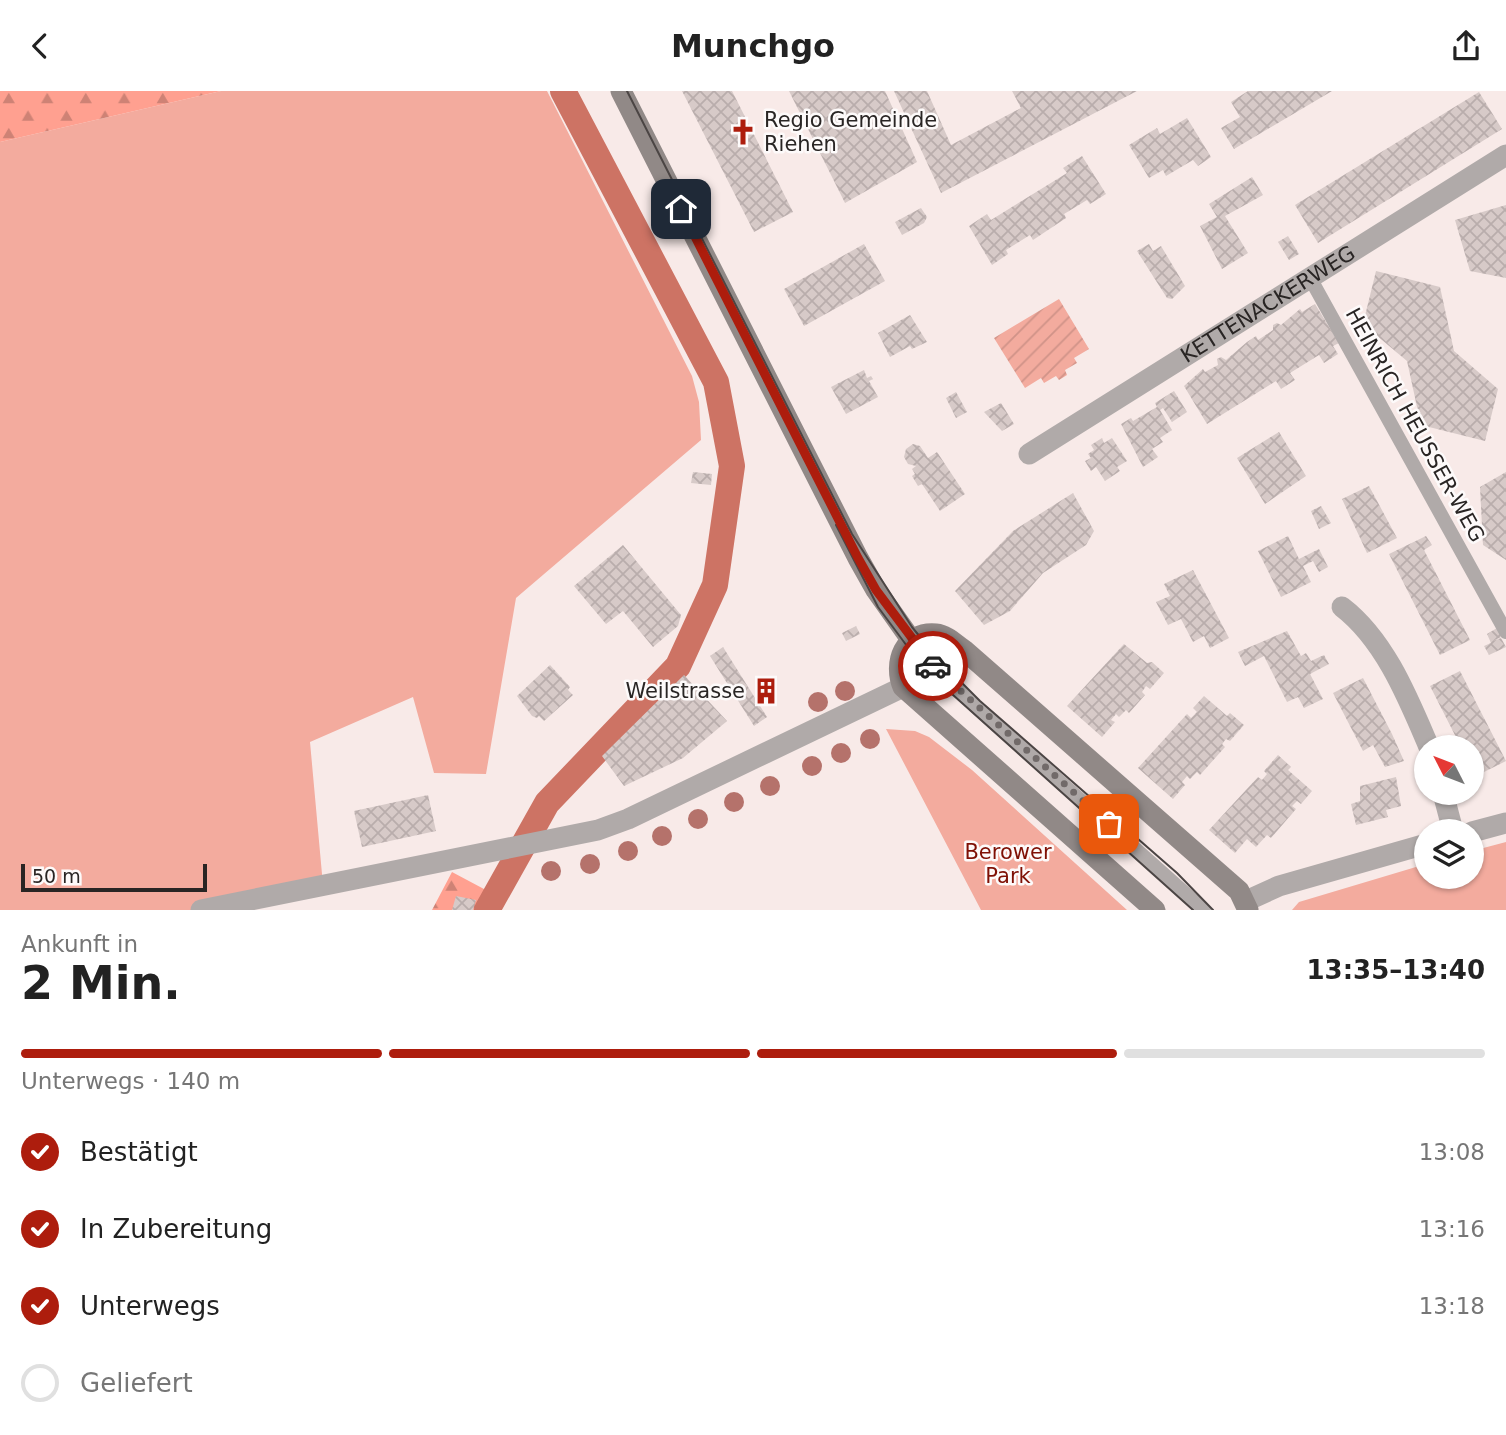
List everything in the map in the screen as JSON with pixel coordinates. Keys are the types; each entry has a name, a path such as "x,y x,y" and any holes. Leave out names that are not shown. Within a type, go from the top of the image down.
{"main road":[{"path":"621,91 858,558 876,590 912,641"},
{"path":"1155,910 903,687 897,666 900,656 912,641 925,635 946,636 1231,884 1247,906"}],"street":[{"name":"KETTENACKERWEG","path":"1029,454 1308,276 1506,155"},
{"path":"1342,607 1362,622 1375,639 1423,735"},
{"path":"201,910 598,830 628,819 903,687"},
{"path":"1484,829 1506,823"},
{"path":"1247,906 1279,886 1414,847"}],"lane":[{"name":"HEINRICH HEUSSER-WEG","path":"1308,276 1506,632"},
{"path":"912,641 940,673 975,706 1204,910"}],"green space":[{"path":"0,91 221,91 0,142"},
{"path":"221,91 547,91 692,376 699,402 701,440 516,598 486,774 434,773 413,697 310,742 323,885 201,910 0,910 0,142"},
{"path":"1059,299 1089,349 1074,358 1077,363 1065,370 1067,375 1059,380 1056,376 1044,383 1041,378 1025,388 994,338"},
{"name":"Berower Park","path":"886,729 915,731 929,737 972,770 1127,910 981,910"},
{"path":"1506,842 1506,910 1292,910 1299,902 1414,868 1414,889 1484,889 1484,848"},
{"path":"452,872 499,897 498,910 432,910"}],"building":[{"path":"682,91 732,91 793,212 754,232"},
{"path":"789,91 885,91 917,162 845,203"},
{"path":"894,91 927,91 951,145 1021,108 1012,91 1137,91 941,193"},
{"path":"1248,91 1332,91 1234,149 1221,128 1240,117 1231,102"},
{"path":"1479,92 1502,129 1318,243 1295,205"},
{"path":"1187,118 1211,157 1198,166 1193,160 1166,176 1163,170 1149,178 1129,145 1157,128 1160,134"},
{"path":"1082,156 1106,194 1090,204 1087,200 1064,214 1066,218 1033,240 1030,235 1006,250 1008,254 992,265 969,226 987,214 991,220 1067,173 1063,168"},
{"path":"1252,177 1263,195 1225,216 1248,253 1222,269 1200,226 1217,217 1209,204"},
{"path":"1506,205 1506,278 1470,271 1455,220"},
{"path":"921,208 927,217 924,223 902,235 895,222"},
{"path":"1288,236 1299,254 1289,260 1278,242"},
{"path":"864,244 885,281 804,326 784,289"},
{"path":"1149,244 1153,251 1161,246 1185,286 1172,299 1167,298 1137,251"},
{"path":"1376,271 1440,287 1454,351 1498,389 1485,441 1421,425 1407,361 1363,324"},
{"path":"1315,304 1339,343 1333,346 1338,354 1324,363 1319,355 1290,373 1295,380 1281,389 1276,381 1207,424 1184,386 1203,369 1205,372 1218,365 1217,359 1221,357 1226,360 1256,336 1258,340 1273,330 1273,325 1281,325 1300,309 1302,312"},
{"path":"910,315 927,342 912,349 910,346 890,357 878,333"},
{"path":"864,370 867,378 871,376 873,379 869,381 878,397 846,414 831,387"},
{"path":"1174,391 1187,412 1172,422 1163,408 1160,410 1172,430 1160,438 1163,442 1152,449 1158,457 1143,467 1121,424 1131,418 1133,421 1157,407 1155,403"},
{"path":"956,392 967,412 956,418 946,398"},
{"path":"1001,403 1014,424 1002,431 984,412"},
{"path":"1279,432 1306,476 1265,504 1237,458"},
{"path":"1102,438 1104,443 1112,438 1127,461 1117,467 1120,471 1105,481 1096,467 1091,471 1085,461 1091,458 1088,454 1094,450 1091,445"},
{"path":"913,444 920,446 928,458 937,452 965,494 940,511 922,484 918,486 912,476 915,474 912,469 916,466 908,464 904,457 906,449"},
{"path":"693,472 712,474 711,485 691,483"},
{"path":"1506,472 1506,560 1483,545 1480,487"},
{"path":"1369,486 1397,538 1367,553 1342,499"},
{"path":"1073,493 1094,531 1086,545 1043,573 1010,611 984,625 955,591 1013,531"},
{"path":"1321,506 1331,523 1319,529 1311,511"},
{"path":"1288,536 1299,559 1319,549 1328,567 1319,572 1313,561 1303,566 1311,582 1281,597 1258,551"},
{"path":"1426,536 1432,545 1424,550 1470,640 1440,655 1389,554"},
{"path":"623,545 681,615 678,626 653,647 623,611 606,624 574,586"},
{"path":"1193,570 1229,638 1210,648 1204,636 1193,642 1181,619 1168,625 1156,602 1170,596 1164,584"},
{"path":"856,626 860,634 846,641 842,633"},
{"path":"1497,628 1501,637 1493,641 1501,638 1506,647 1489,655 1484,646 1491,643 1487,634"},
{"path":"1287,631 1301,656 1306,653 1311,661 1324,655 1329,664 1310,674 1323,699 1304,708 1298,697 1287,702 1264,656 1245,666 1238,652"},
{"path":"1124,644 1164,673 1150,689 1146,686 1142,692 1145,695 1129,713 1126,710 1119,717 1116,714 1111,720 1115,722 1102,737 1067,706"},
{"path":"723,647 767,717 754,726 710,656"},
{"path":"550,665 570,687 568,690 573,695 544,721 539,716 532,716 517,696"},
{"path":"1460,671 1506,761 1484,772 1484,735 1455,735 1430,686"},
{"path":"684,675 727,721 683,758 624,786 602,756"},
{"path":"1363,678 1404,761 1385,767 1373,745 1363,751 1333,693"},
{"path":"1204,696 1227,716 1230,713 1244,725 1230,741 1226,739 1222,744 1225,747 1200,775 1197,772 1190,779 1187,776 1182,782 1185,785 1173,799 1138,768 1187,714 1191,718 1197,712 1193,708"},
{"path":"1278,755 1291,767 1288,770 1312,791 1301,804 1297,801 1292,806 1296,809 1271,838 1267,835 1256,847 1247,839 1235,853 1209,830 1258,777 1262,780 1267,774 1264,771"},
{"path":"1396,777 1401,806 1386,810 1388,817 1356,825 1351,804 1360,801 1360,786"},
{"path":"428,795 436,831 362,847 354,811"},
{"path":"456,896 476,900 473,910 452,910"}],"waterway":[{"path":"487,910 547,803 678,666 715,585 732,466 716,382 563,91"}],"tram line":[{"path":"627,91 852,534 912,627 937,658 980,701 1177,873 1213,910"},
{"path":"836,525 878,607 924,669 1193,910"}],"way so far":[{"path":"933,666 1109,824"}],"place":[{"name":"Regio Gemeinde Riehen","path":"743,132"},
{"name":"Weilstrasse","path":"766,691"}],"route":[{"path":"681,209 858,558 876,590 922,655 933,666"}]}
